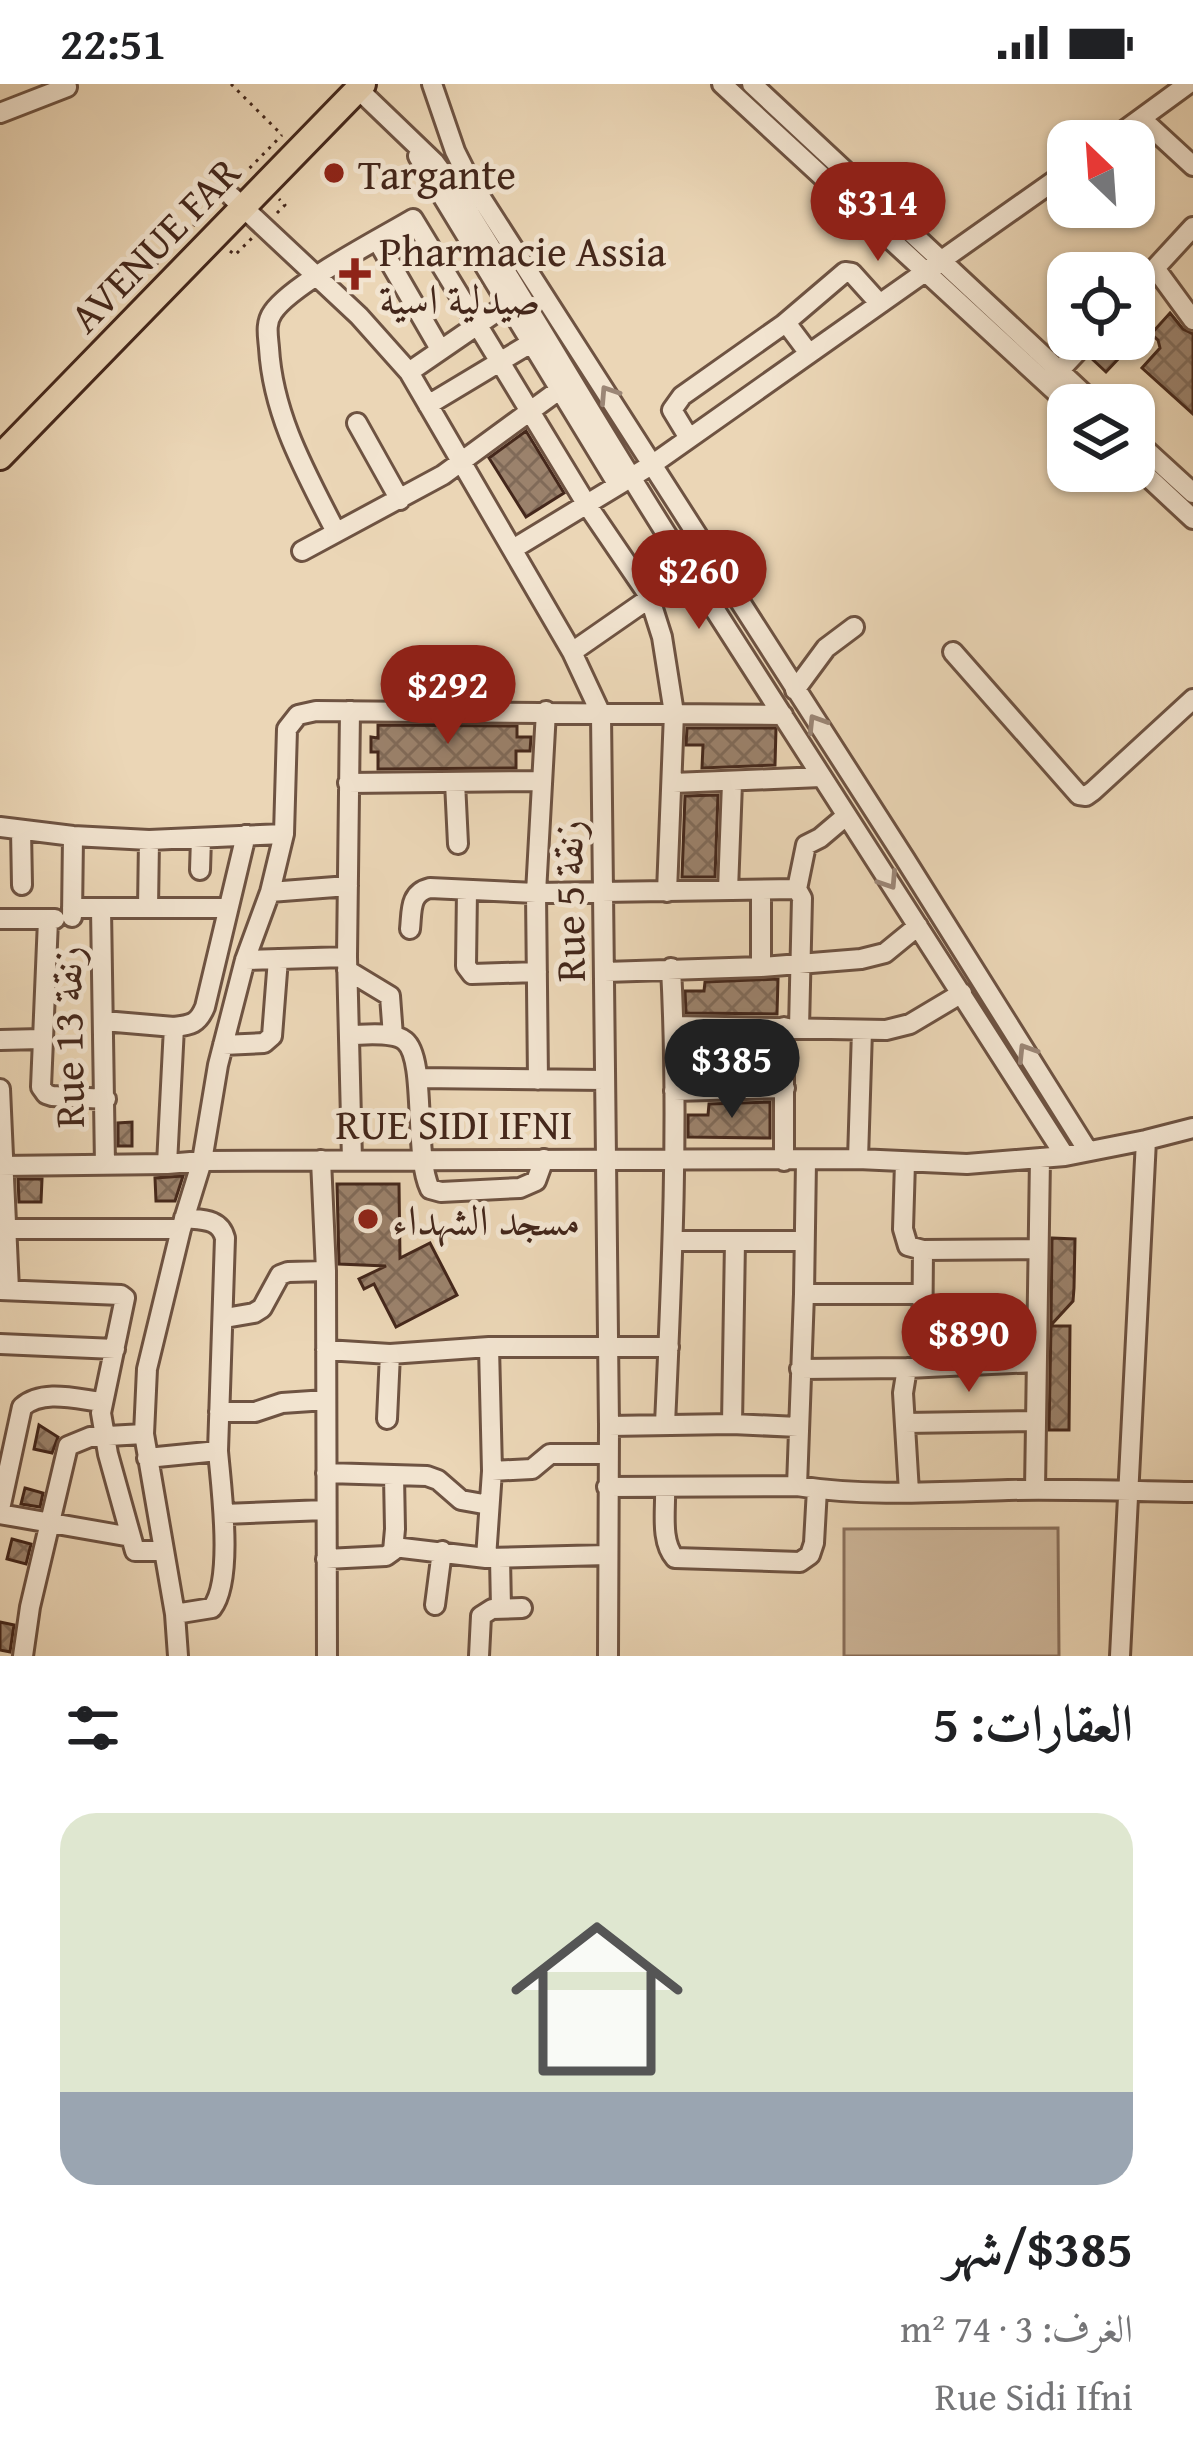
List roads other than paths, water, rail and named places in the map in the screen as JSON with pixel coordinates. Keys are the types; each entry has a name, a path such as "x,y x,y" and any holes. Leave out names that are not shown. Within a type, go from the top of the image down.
{"main road":[{"name":"AVENUE FAR","path":"0,458 238,202 288,140 355,86"},
{"name":"AVENUE FAR","path":"0,435 355,86"}],"street":[{"path":"432,84 454,151 469,179 1088,1151"},
{"path":"722,84 1074,384"},
{"path":"752,84 1049,384"},
{"path":"1139,120 1188,84"},
{"path":"355,86 435,163 455,190 625,481"},
{"path":"0,113 67,87"},
{"path":"1142,118 1193,166"},
{"path":"408,139 559,391 735,638 1065,1156"},
{"path":"513,549 653,464 1047,185"},
{"path":"336,532 280,413 270,364 268,320 294,292 442,199"},
{"name":"Rue 5 زنقة","path":"238,202 370,327 409,372 572,652 602,714 608,1656"},
{"path":"413,219 587,505 649,596 662,637 674,713 667,892"},
{"path":"1193,227 1155,268 1193,320"},
{"path":"377,240 440,349"},
{"path":"689,438 672,410 674,403 784,324 845,272 852,273 879,303"},
{"path":"409,372 508,304"},
{"path":"784,324 808,352"},
{"path":"428,405 531,343"},
{"path":"1060,371 1070,360"},
{"path":"302,551 462,462 559,391"},
{"path":"357,424 400,500"},
{"path":"1155,458 1193,493"},
{"path":"1155,484 1193,519"},
{"path":"572,652 689,571"},
{"path":"795,690 826,648 854,627"},
{"path":"953,652 1079,795 1094,791 1193,699"},
{"path":"538,1080 536,892 546,711"},
{"path":"178,1656 144,1435 147,1369 202,1161 223,1045 284,835 286,738 291,721 306,712 783,715"},
{"path":"350,712 347,964 352,1160"},
{"path":"673,783 821,777"},
{"path":"348,783 542,781"},
{"path":"455,782 458,844"},
{"path":"728,890 732,783"},
{"path":"784,1161 785,1088 802,963 800,894 806,845 846,816"},
{"path":"0,827 148,840 284,835"},
{"path":"21,830 22,885"},
{"path":"104,1022 174,1027 193,1025 200,1018 246,835"},
{"path":"72,913 73,836"},
{"path":"200,871 201,838"},
{"path":"148,840 148,908"},
{"path":"270,892 347,886"},
{"path":"410,929 412,903 419,891 430,888 800,894"},
{"path":"467,890 466,965 472,974 537,973"},
{"path":"760,892 761,967"},
{"path":"0,919 48,920 72,913 148,908 228,908"},
{"name":"Rue 13 زنقة","path":"101,913 105,1164"},
{"path":"48,920 40,1083 43,1092 52,1096 106,1099"},
{"path":"605,972 761,967 875,956 893,948 918,926"},
{"path":"223,1045 264,1043 272,1036 278,959"},
{"path":"245,960 347,964 390,996 393,1036"},
{"path":"665,1424 674,1241 671,968"},
{"path":"674,1026 886,1030 910,1024 962,993"},
{"path":"167,1165 174,1027"},
{"path":"858,1159 862,1030"},
{"path":"349,1035 393,1036 407,1042 416,1059 420,1160 430,1190 527,1186 536,1181 544,1159"},
{"path":"0,1040 41,1039"},
{"path":"418,1078 604,1081"},
{"path":"674,1090 785,1088"},
{"path":"0,1089 4,1290 121,1295 126,1302 102,1402 104,1436 137,1553 163,1551"},
{"name":"RUE SIDI IFNI","path":"2,1166 607,1158 968,1164 1065,1156 1193,1128"},
{"path":"1120,1656 1146,1140"},
{"path":"1035,1490 1040,1158"},
{"path":"321,1160 328,1656"},
{"path":"665,1488 666,1542 675,1558 800,1562 810,1556 814,1543 797,1427 806,1161"},
{"path":"905,1162 904,1238 908,1246 923,1250 1038,1249"},
{"path":"6,1229 214,1222 224,1234 218,1451 223,1575 217,1603 205,1610 175,1614"},
{"path":"674,1241 803,1240"},
{"path":"732,1424 735,1241"},
{"path":"909,1492 903,1394 915,1367 923,1250"},
{"path":"225,1318 262,1308 280,1275 326,1271"},
{"path":"804,1294 921,1294"},
{"path":"0,1344 115,1349"},
{"path":"489,1347 490,1504 501,1608"},
{"path":"326,1350 390,1354 489,1347 669,1347"},
{"path":"387,1419 390,1354"},
{"path":"800,1369 1036,1361"},
{"path":"102,1402 45,1396 22,1407 0,1512 131,1537"},
{"path":"219,1412 255,1412 282,1403 326,1400"},
{"path":"905,1423 1034,1420"},
{"path":"609,1426 797,1427"},
{"path":"22,1656 63,1459 71,1443 144,1435"},
{"path":"147,1458 218,1451"},
{"path":"492,1471 532,1469 555,1453 608,1454"},
{"path":"326,1473 433,1478 461,1500 490,1504"},
{"path":"326,1559 386,1556 394,1547 394,1476"},
{"path":"607,1487 1193,1492"},
{"path":"224,1514 325,1510"},
{"path":"394,1547 493,1558 608,1556"},
{"path":"435,1605 442,1551"},
{"path":"479,1656 482,1616 492,1609 522,1608"}],"place":[{"name":"Targante","path":"334,173"},
{"name":"Pharmacie Assia صيدلية اسية","path":"355,274"},
{"name":"مسجد الشهداء","path":"368,1219"}]}
